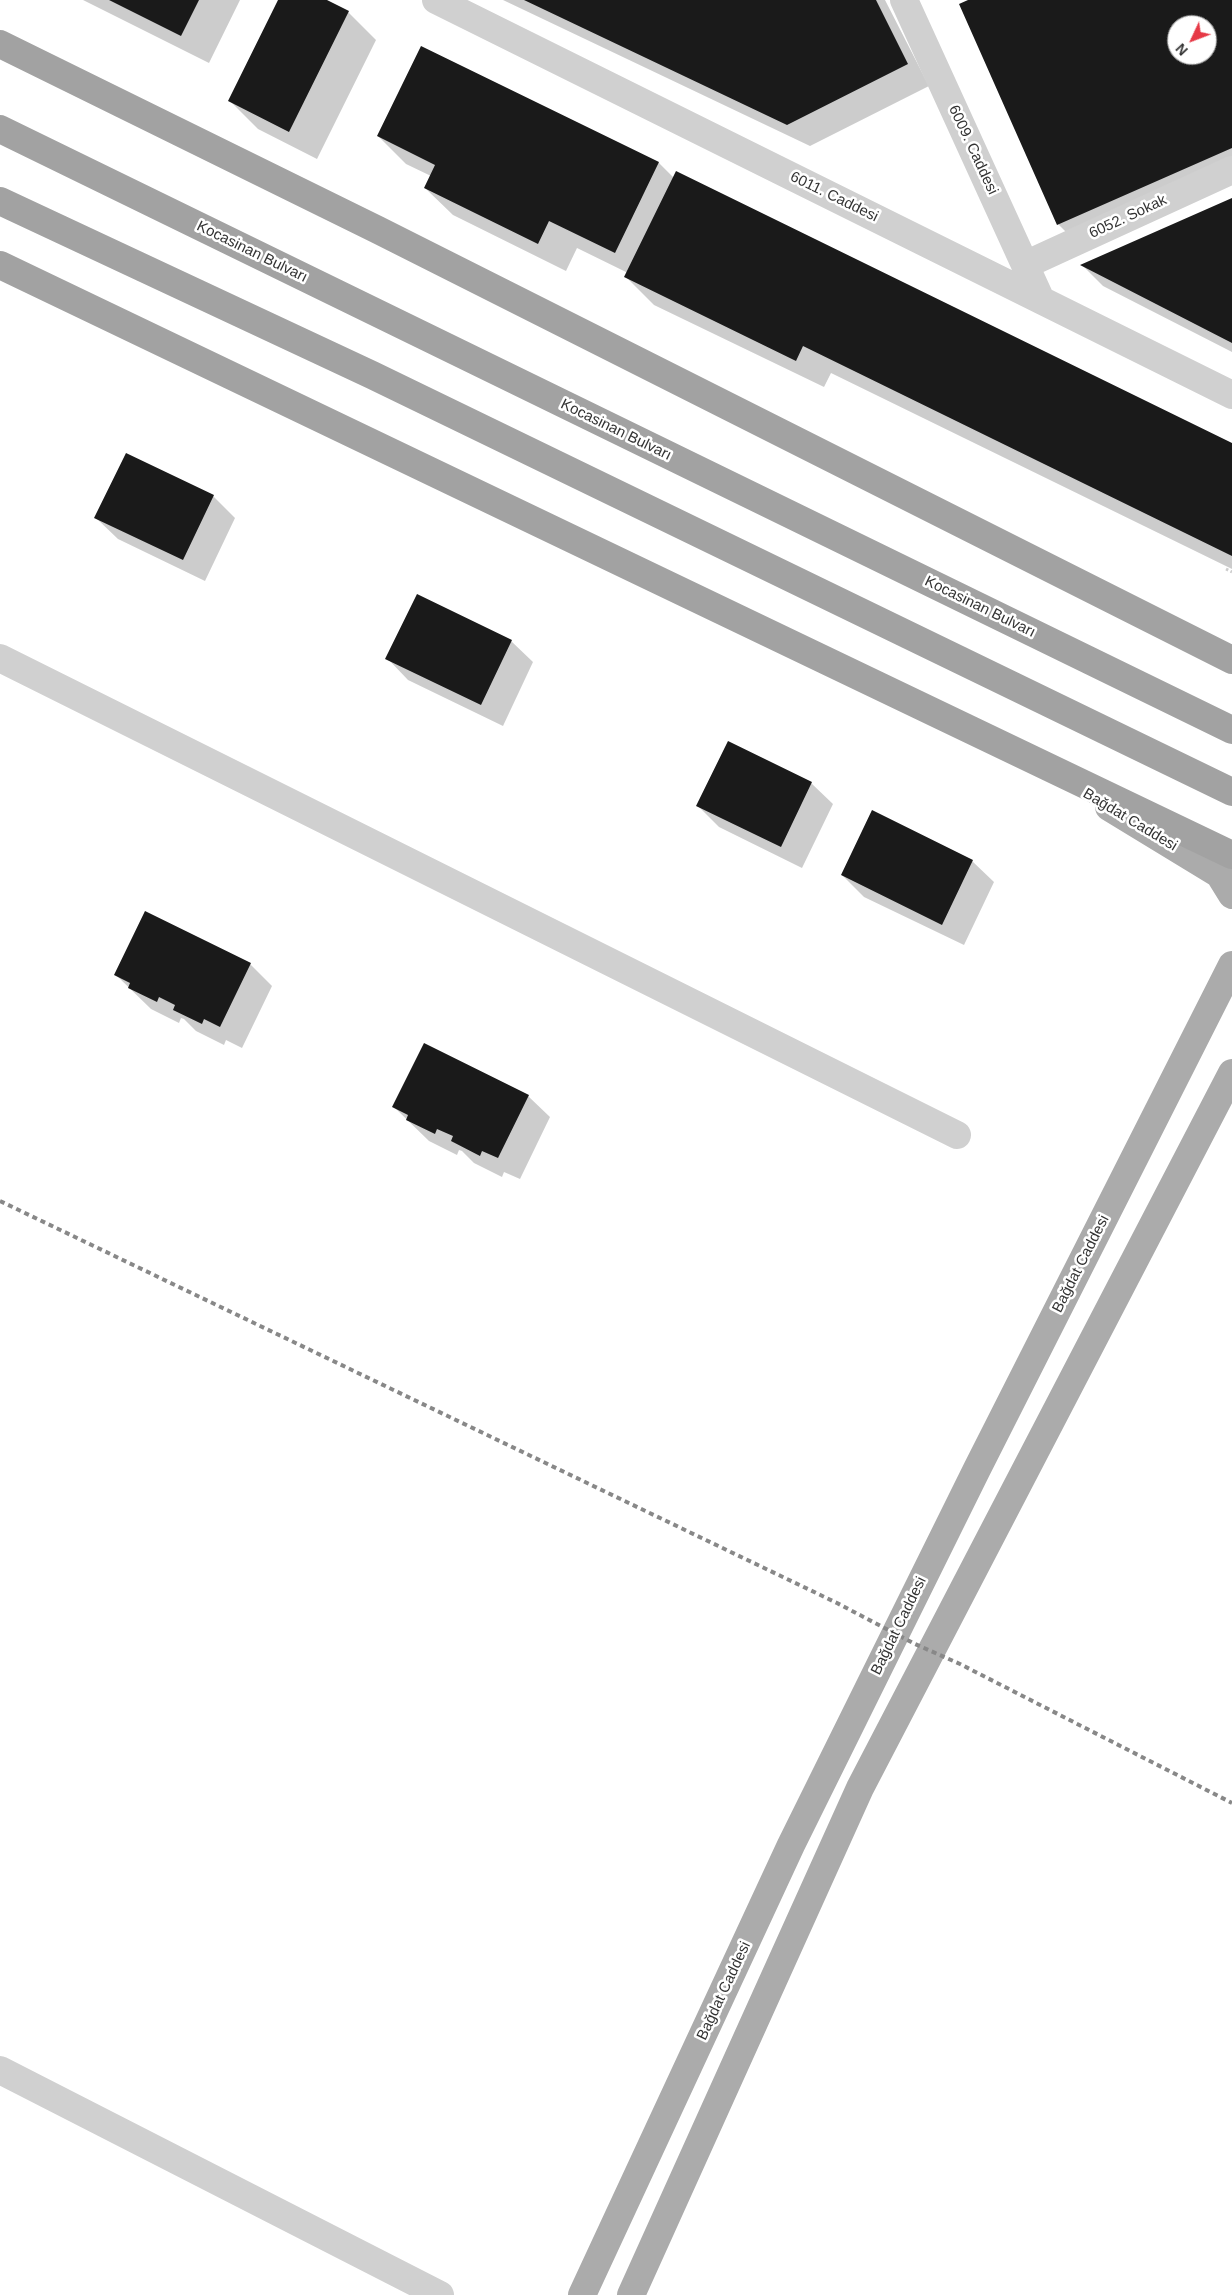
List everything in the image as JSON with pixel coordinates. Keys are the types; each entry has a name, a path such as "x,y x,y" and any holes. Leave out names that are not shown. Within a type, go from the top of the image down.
{"highway":[{"path":"0,44 396,239 1232,660"},
{"name":"Kocasinan Bulvarı","path":"0,129 1232,730"},
{"path":"0,201 372,374 1232,792"},
{"path":"0,265 1232,855"}],"main road":[{"name":"Bağdat Caddesi","path":"1020,754 1219,874 1232,895"},
{"name":"Bağdat Caddesi","path":"582,2295 791,1845 976,1470 1232,965"},
{"path":"631,2295 860,1788 1232,1073"}],"street":[{"name":"6011. Caddesi","path":"436,0 1232,395"},
{"name":"6009. Caddesi","path":"913,3 1041,300"},
{"name":"6052. Sokak","path":"1025,265 1232,170"},
{"path":"0,658 957,1135"},
{"path":"0,2070 440,2295"}],"path":[{"path":"1226,569 1232,572"}],"building":[{"path":"109,0 199,0 181,36"},
{"path":"278,0 327,0 349,11 289,132 228,101"},
{"path":"524,0 876,0 908,64 787,125"},
{"path":"968,0 1232,0 1232,148 1057,225 959,4"},
{"path":"421,46 659,162 615,253 549,221 538,244 424,188 435,165 377,136"},
{"path":"676,171 1232,443 1232,556 803,346 796,361 624,277"},
{"path":"1232,198 1232,343 1080,265"},
{"path":"126,453 214,495 183,560 94,518"},
{"path":"417,594 512,640 481,705 385,659"},
{"path":"728,741 812,782 781,847 696,806"},
{"path":"872,810 973,860 942,925 841,875"},
{"path":"145,911 251,963 220,1027 204,1019 202,1024 173,1010 175,1005 159,997 157,1002 128,988 130,983 114,975"},
{"path":"424,1043 529,1095 498,1158 482,1151 480,1156 451,1141 453,1136 437,1129 435,1134 406,1120 408,1115 392,1107"}],"railway":[{"path":"0,1201 837,1603 1232,1803"}]}
